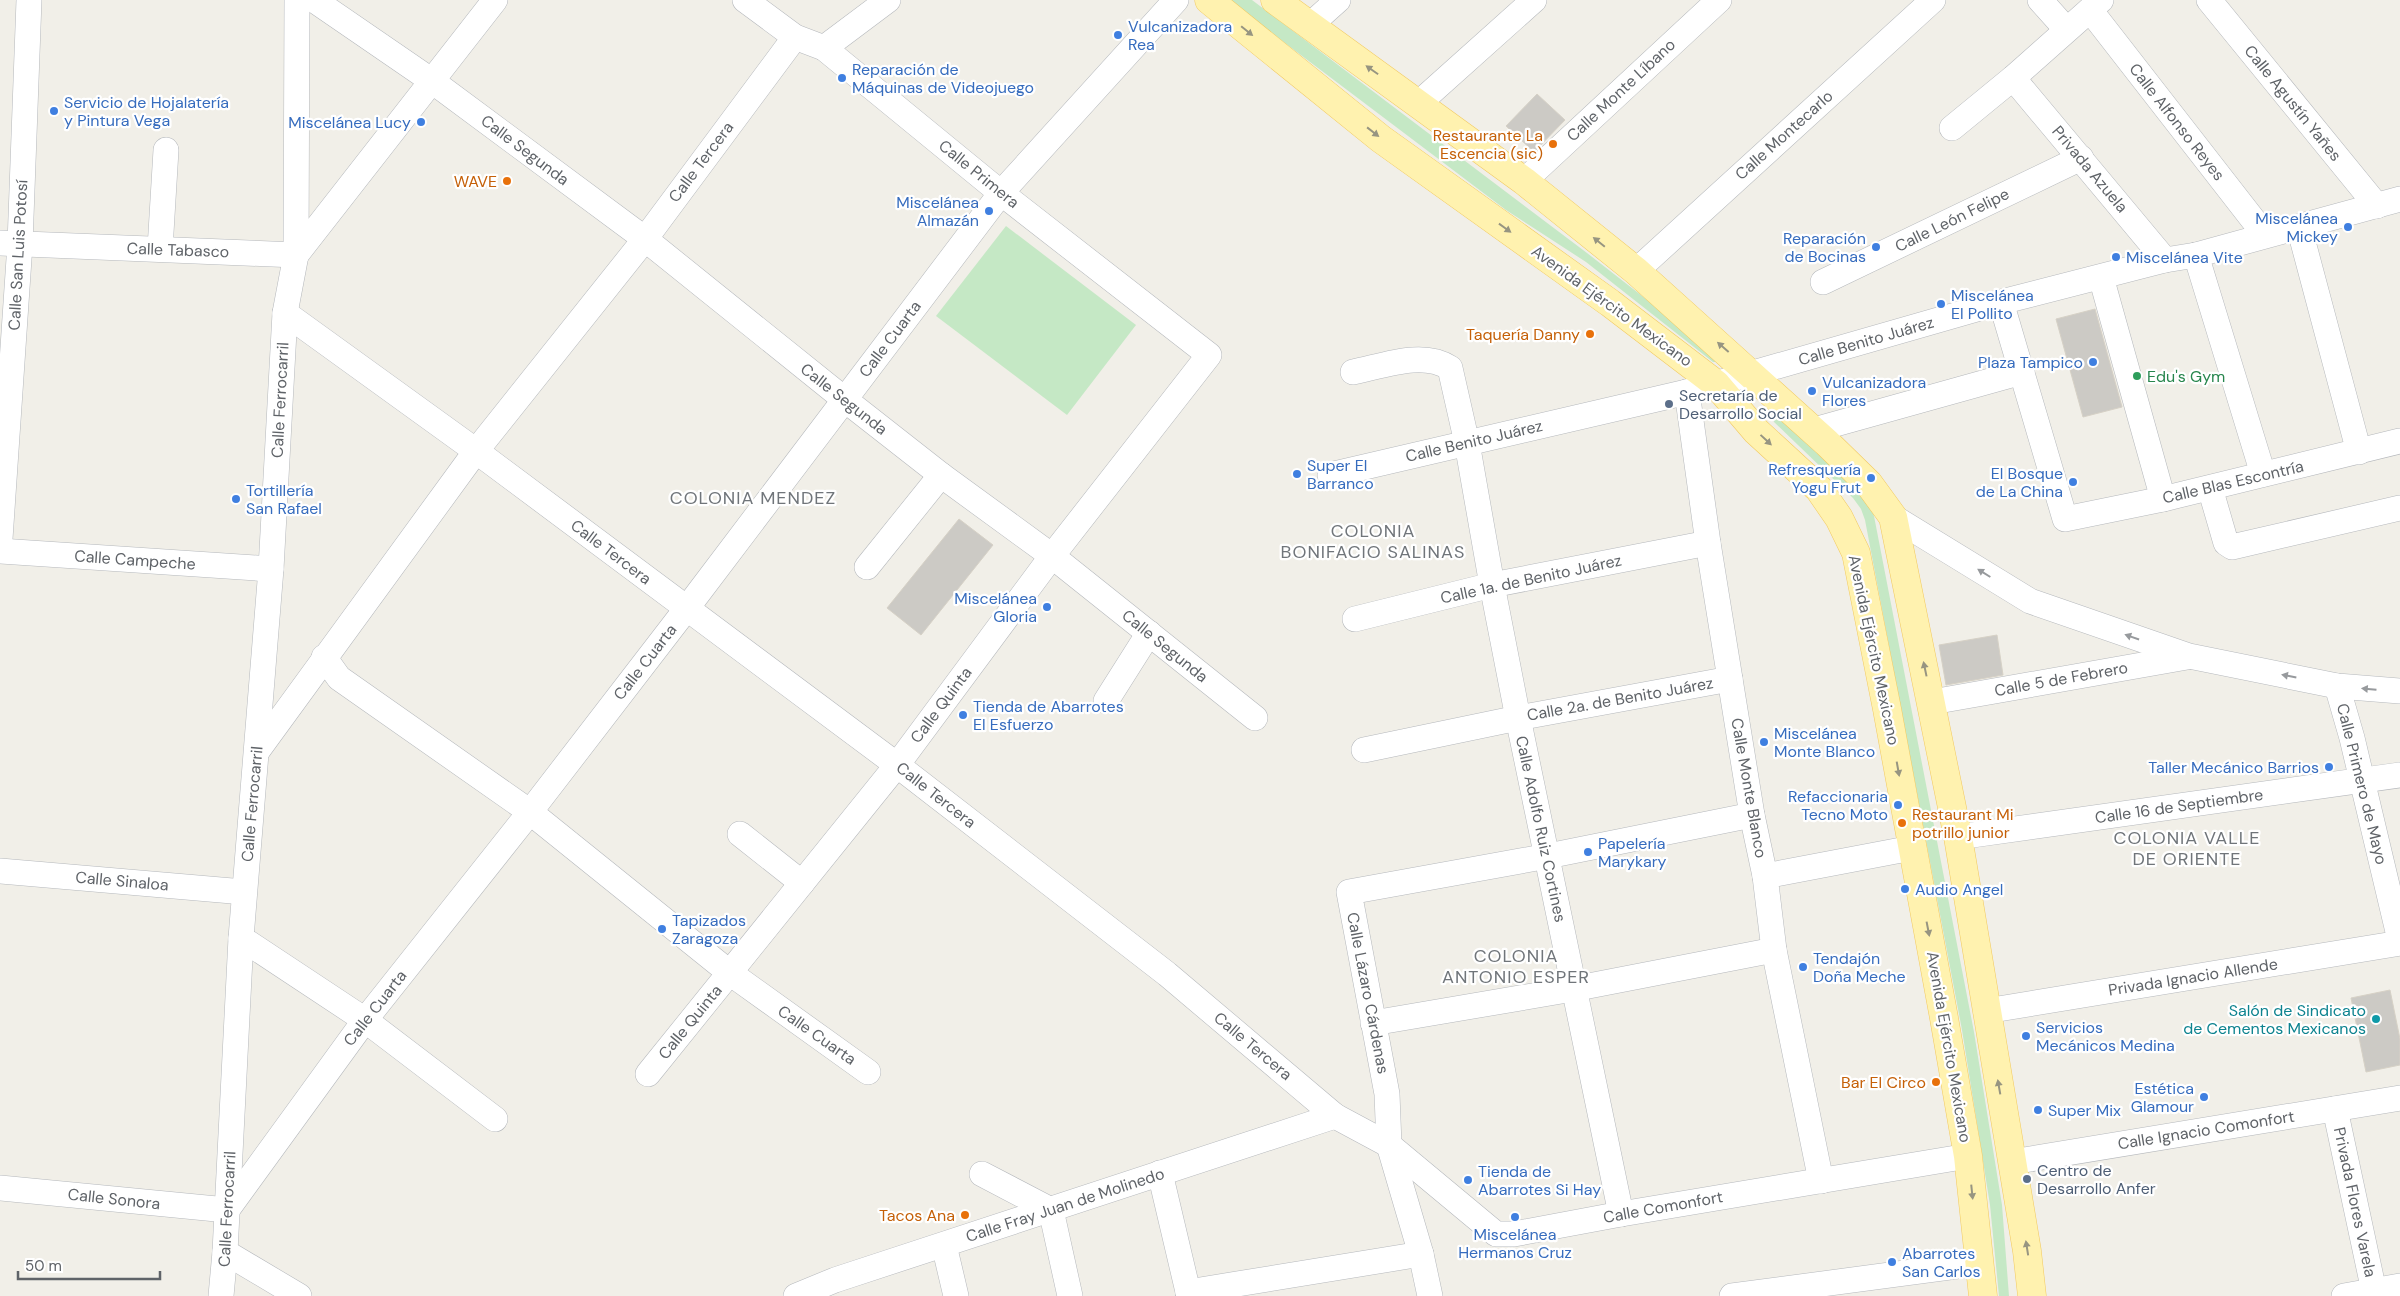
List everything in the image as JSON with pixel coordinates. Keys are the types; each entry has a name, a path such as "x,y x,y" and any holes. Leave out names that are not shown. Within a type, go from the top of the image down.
{"main road":[{"name":"Avenida Ejército Mexicano","path":"1209,0 1381,139 1610,303 1716,384 1756,431 1819,489 1840,518 1856,553 1912,848 1968,1156 1983,1296"},
{"name":"Avenida Ejército Mexicano","path":"1276,0 1309,26 1524,181 1636,270 1814,430 1869,484 1894,517 1958,837 2027,1251 2032,1296"}],"street":[{"name":"Calle San Luis Potosí","path":"0,539 10,243 29,0"},
{"path":"285,313 296,255 297,0"},
{"name":"Calle Segunda","path":"314,0 432,81 645,239 844,399 941,475 1052,556 1255,718"},
{"path":"296,255 495,0"},
{"name":"Calle Primera","path":"746,0 795,37 824,48 1001,193 1210,355"},
{"path":"824,48 888,0"},
{"name":"Calle Cuarta","path":"227,1210 365,1020 530,812 687,608 1001,193 1176,0"},
{"path":"1309,26 1338,0"},
{"path":"1418,103 1534,0"},
{"name":"Calle Monte Líbano","path":"1524,181 1719,0"},
{"name":"Calle Montecarlo","path":"1636,270 1933,0"},
{"path":"2040,0 2066,30"},
{"name":"Calle Agustín Yañes","path":"2209,0 2393,204"},
{"path":"1952,128 2013,78 2066,30 2088,3"},
{"name":"Calle Alfonso Reyes","path":"2088,3 2265,236"},
{"name":"Calle Tercera","path":"258,750 476,451 645,239 795,37"},
{"name":"Privada Azuela","path":"2013,78 2166,260"},
{"path":"160,249 166,150"},
{"name":"Calle León Felipe","path":"1823,282 2081,158"},
{"name":"Calle Benito Juárez","path":"1330,475 1687,392 2001,302 2393,204"},
{"path":"2299,227 2359,452"},
{"name":"Calle Tabasco","path":"10,243 296,255"},
{"path":"2196,254 2263,474"},
{"path":"2101,277 2163,499"},
{"path":"1814,430 2022,372 2001,302"},
{"name":"Calle Tercera","path":"285,313 476,451 897,765 1167,974 1335,1116 1389,1145"},
{"name":"Calle Ferrocarril","path":"221,1296 225,1252 241,938 258,750 271,569 285,313"},
{"name":"Calle Quinta","path":"648,1074 897,765 1052,556 1210,355"},
{"name":"Calle Adolfo Ruiz Cortines","path":"1353,372 1415,360 1431,359 1441,362 1450,368 1467,443 1518,718 1621,1214"},
{"name":"Calle Blas Escontría","path":"2022,372 2065,518 2163,499 2400,441"},
{"name":"Calle Monte Blanco","path":"1687,392 1708,543 1752,814 1765,876 1774,950 1822,1181"},
{"path":"867,567 941,475"},
{"path":"2210,488 2226,543 2232,547 2400,508"},
{"path":"1894,517 2030,601 2189,656 2337,686 2400,691"},
{"name":"Calle 1a. de Benito Juárez","path":"1355,619 1492,585 1708,543"},
{"name":"Calle Campeche","path":"0,551 271,569"},
{"path":"1106,701 1149,632"},
{"name":"Calle 5 de Febrero","path":"1932,702 2189,656"},
{"name":"Calle Cuarta","path":"324,657 339,678 530,812 730,974 868,1072"},
{"name":"Calle 2a. de Benito Juárez","path":"1364,750 1518,718 1730,679"},
{"name":"Calle Primero de Mayo","path":"2337,686 2400,941"},
{"name":"Calle 16 de Septiembre","path":"1958,837 2400,775"},
{"path":"1548,856 1752,814"},
{"path":"740,834 802,883"},
{"path":"1765,876 1912,848"},
{"name":"Calle Lázaro Cárdenas","path":"1430,1296 1421,1254 1389,1145 1387,1094 1349,892 1548,856"},
{"name":"Calle Sinaloa","path":"0,871 244,892"},
{"path":"241,938 365,1020 495,1118"},
{"name":"Privada Ignacio Allende","path":"1986,1011 2400,941"},
{"path":"1373,1023 1573,989 1774,950"},
{"name":"Calle Ignacio Comonfort","path":"2012,1162 2400,1098"},
{"name":"Privada Flores Varela","path":"2335,1109 2374,1293"},
{"name":"Calle Fray Juan de Molinedo","path":"796,1296 837,1288 944,1245 1335,1116"},
{"name":"Calle Comonfort","path":"1389,1145 1496,1234 1514,1234 1621,1214 1968,1156"},
{"path":"1160,1173 1189,1294 1421,1254"},
{"path":"982,1174 1051,1210 1070,1296"},
{"name":"Calle Sonora","path":"0,1188 227,1210"},
{"path":"944,1245 956,1296"},
{"path":"225,1252 299,1296"},
{"path":"1732,1296 1980,1263"},
{"path":"2344,1296 2374,1293 2400,1286"}],"green space":[{"path":"1228,0 1252,0 1587,253 1719,356 1717,362 1713,362 1586,262 1506,210"},
{"path":"1006,226 1136,325 1067,415 936,316"},
{"path":"1775,415 1780,416 1870,504 1874,516 1974,1032 2002,1205 2009,1296 1999,1296 1990,1205 1962,1030 1865,520 1861,509 1853,498 1774,422 1773,418"}],"building":[{"path":"1537,94 1565,120 1534,152 1506,126"},
{"name":"Plaza Tampico","path":"2095,309 2122,407 2083,417 2056,319"},
{"path":"959,519 993,545 921,635 887,608"},
{"path":"1997,635 2003,675 1946,685 1939,645"},
{"name":"Salón de Sindicato de Cementos Mexicanos","path":"2390,990 2400,1039 2400,1065 2366,1072 2351,998"}],"place":[{"name":"Vulcanizadora Rea","path":"1118,35"},
{"name":"Reparación de Máquinas de Videojuego","path":"842,78"},
{"name":"Servicio de Hojalatería y Pintura Vega","path":"54,111"},
{"name":"Miscelánea Lucy","path":"421,122"},
{"name":"Restaurante La Escencia (sic)","path":"1553,144"},
{"name":"WAVE","path":"507,181"},
{"name":"Miscelánea Almazán","path":"989,211"},
{"name":"Miscelánea Mickey","path":"2348,227"},
{"name":"Reparación de Bocinas","path":"1876,247"},
{"name":"Miscelánea Vite","path":"2116,257"},
{"name":"Miscelánea El Pollito","path":"1941,304"},
{"name":"Taquería Danny","path":"1590,334"},
{"name":"Plaza Tampico","path":"2093,362"},
{"name":"Edu's Gym","path":"2137,376"},
{"name":"Vulcanizadora Flores","path":"1812,391"},
{"name":"Secretaría de Desarrollo Social","path":"1669,404"},
{"name":"Super El Barranco","path":"1297,474"},
{"name":"Refresquería Yogu Frut","path":"1871,478"},
{"name":"El Bosque de La China","path":"2073,482"},
{"name":"Tortillería San Rafael","path":"236,499"},
{"name":"Miscelánea Gloria","path":"1047,607"},
{"name":"Tienda de Abarrotes El Esfuerzo","path":"963,715"},
{"name":"Miscelánea Monte Blanco","path":"1764,742"},
{"name":"Taller Mecánico Barrios","path":"2329,767"},
{"name":"Refaccionaria Tecno Moto","path":"1898,805"},
{"name":"Restaurant Mi potrillo junior","path":"1902,823"},
{"name":"Papelería Marykary","path":"1588,852"},
{"name":"Audio Angel","path":"1905,889"},
{"name":"Tapizados Zaragoza","path":"662,929"},
{"name":"Tendajón Doña Meche","path":"1803,967"},
{"name":"Salón de Sindicato de Cementos Mexicanos","path":"2376,1019"},
{"name":"Servicios Mecánicos Medina","path":"2026,1036"},
{"name":"Bar El Circo","path":"1936,1082"},
{"name":"Estética Glamour","path":"2204,1097"},
{"name":"Super Mix","path":"2038,1110"},
{"name":"Centro de Desarrollo Anfer","path":"2027,1179"},
{"name":"Tienda de Abarrotes Si Hay","path":"1468,1180"},
{"name":"Tacos Ana","path":"965,1215"},
{"name":"Miscelánea Hermanos Cruz","path":"1515,1217"},
{"name":"Abarrotes San Carlos","path":"1892,1262"}],"district":[{"name":"COLONIA MENDEZ","path":"753,498"},
{"name":"COLONIA BONIFACIO SALINAS","path":"1373,541"},
{"name":"COLONIA VALLE DE ORIENTE","path":"2187,848"},
{"name":"COLONIA ANTONIO ESPER","path":"1516,966"}]}
